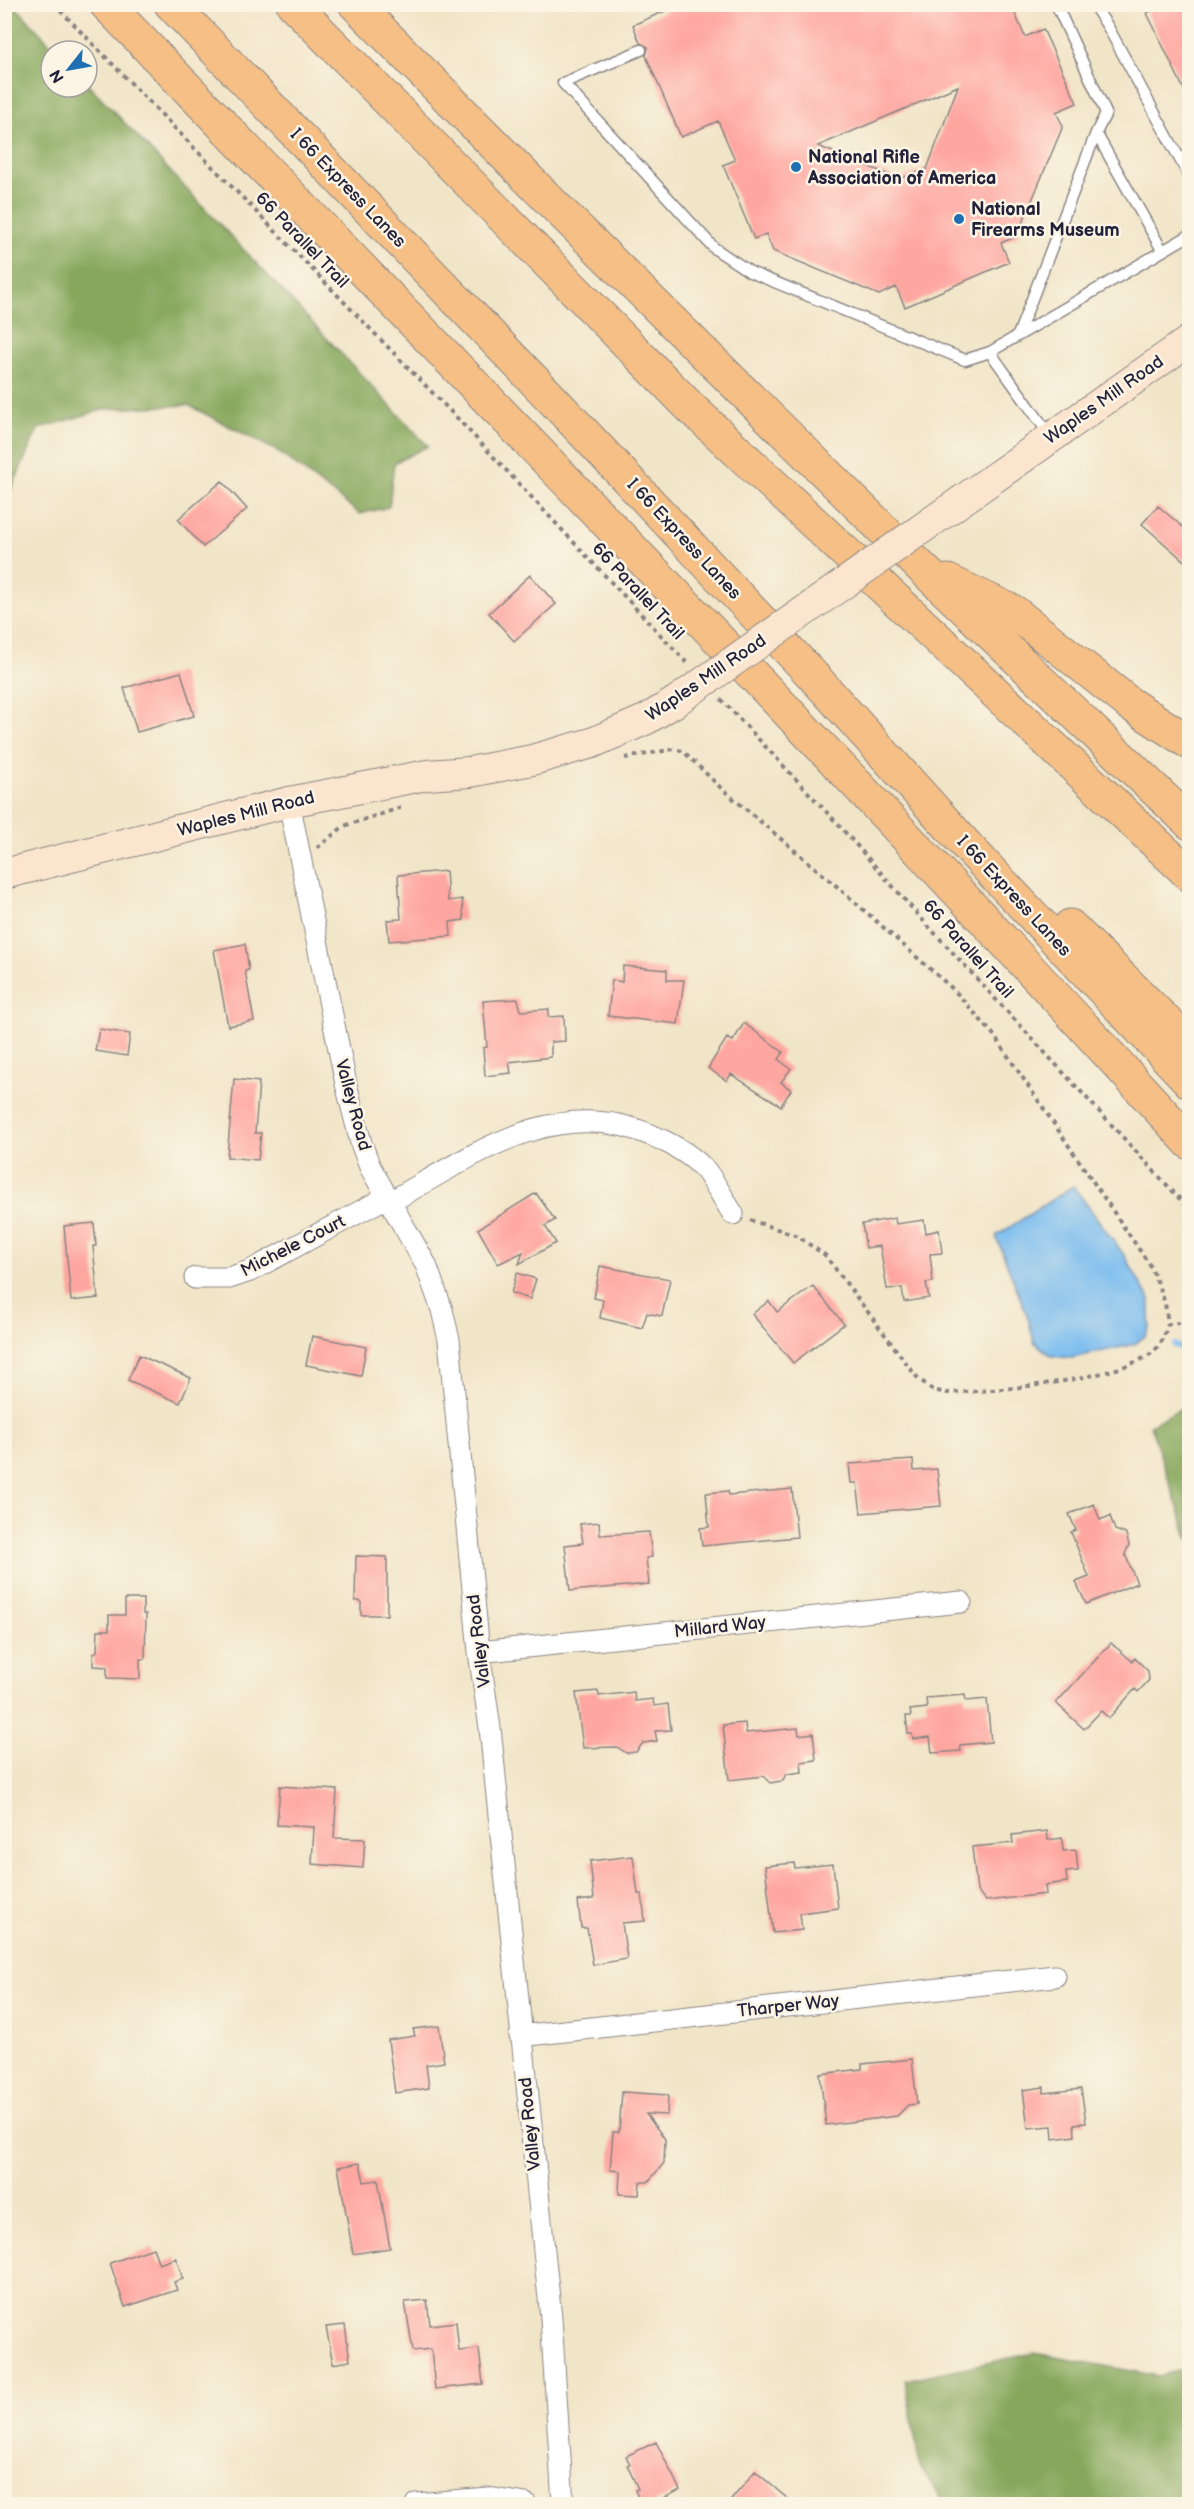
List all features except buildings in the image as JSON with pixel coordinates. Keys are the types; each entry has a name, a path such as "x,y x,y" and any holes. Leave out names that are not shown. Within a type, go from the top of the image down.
{"highway":[{"path":"106,4 733,655 999,935 1190,1143"},
{"name":"I 66 Express Lanes","path":"171,4 551,398 815,678 967,846 1190,1083"},
{"path":"293,4 690,407 1190,875"},
{"path":"355,4 556,207 924,570 1190,823"},
{"path":"924,570 1014,612 1131,704 1190,743"},
{"path":"967,846 1079,933 1190,1045"}],"main road":[{"name":"Waples Mill Road","path":"4,874 289,802 427,775 470,772 532,760 592,743 647,718 675,702 1190,340"}],"street":[{"name":"Valley Road","path":"289,802 348,1094 361,1143 370,1167 426,1265 442,1310 449,1340 479,1652 490,1728 520,2036 551,2318 563,2505"},
{"name":"Michele Court","path":"195,1278 229,1278 250,1271 517,1134 542,1126 600,1123 638,1130 668,1142 689,1155 706,1171 733,1214"},
{"name":"Millard Way","path":"479,1652 961,1602"},
{"name":"Tharper Way","path":"520,2036 1055,1976"},
{"path":"416,2505 488,2498 526,2505"}],"lane":[{"path":"1018,335 1096,133 1106,113 1056,4"},
{"path":"1093,4 1108,27 1190,178"},
{"path":"641,50 563,83 714,248 750,272 965,360 990,352 1190,235"},
{"path":"1096,133 1162,250"},
{"path":"990,352 1051,437"}],"path":[{"name":"66 Parallel Trail","path":"54,4 458,419 692,668"},
{"name":"66 Parallel Trail","path":"716,694 1190,1210"},
{"path":"616,760 674,748 683,751 721,788 840,889 971,1007 993,1034 1151,1267 1166,1303 1168,1324 1165,1337 1152,1352 1139,1360 1091,1377 945,1393 931,1389 916,1376 840,1273 817,1248 795,1235 733,1214"},
{"path":"1168,1324 1190,1322"}],"green space":[{"path":"13,4 46,39 39,39 39,99 99,99 99,96 428,446 394,463 389,507 360,514 277,451 188,405 105,409 38,429 10,492 5,533 4,5"},
{"path":"1189,1404 1189,1540 1150,1425"},
{"path":"1034,2353 1159,2376 1189,2368 1189,2504 945,2504 920,2467 905,2380"}],"water":[{"path":"1073,1186 1124,1255 1150,1300 1150,1325 1146,1335 1135,1344 1072,1358 1052,1356 1034,1342 1028,1318 996,1236"}],"waterway":[{"path":"1174,1345 1190,1351"}],"place":[{"name":"National Rifle Association of America","path":"796,167"},
{"name":"National Firearms Museum","path":"959,219"}]}
